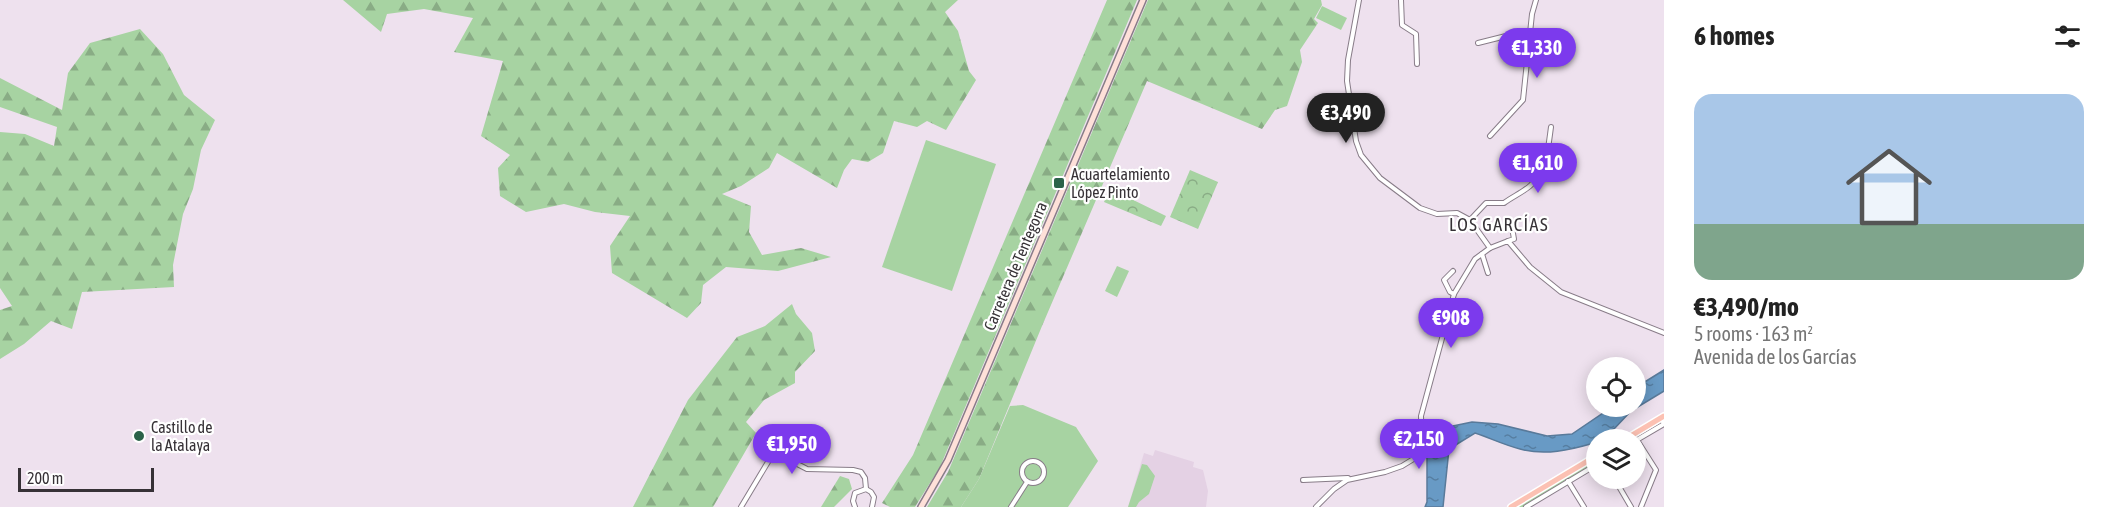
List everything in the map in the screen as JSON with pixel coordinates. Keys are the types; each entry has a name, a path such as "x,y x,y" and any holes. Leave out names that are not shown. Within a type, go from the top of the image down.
{"main road":[{"name":"Carretera de Tentegorra","path":"921,507 948,460 1143,0"},
{"path":"1645,429 1663,420"},
{"path":"1511,507 1586,462"}],"street":[{"path":"1359,0 1348,60 1347,81 1356,141 1361,155 1380,178 1420,208 1437,214 1457,213 1470,220 1490,248"},
{"path":"1401,0 1402,25 1416,34 1417,64"},
{"path":"1490,136 1523,100 1532,14 1536,0"},
{"path":"1478,43 1506,36 1530,37"},
{"path":"1470,220 1486,203 1504,204 1515,194 1530,186 1546,163 1551,128"},
{"path":"1303,480 1352,478 1385,472 1402,466 1420,455 1422,448 1421,416 1454,294 1475,260 1490,248 1514,239 1511,222"},
{"path":"1508,241 1527,263 1561,292 1664,333"},
{"path":"1482,254 1488,273"},
{"path":"1453,270 1444,280 1450,292 1454,294"},
{"path":"1646,433 1663,420"},
{"path":"741,507 774,452 807,469 858,471 866,477 866,489 873,495 875,506"},
{"path":"1641,507 1656,470 1646,455"},
{"path":"1033,461 1040,463 1044,470 1042,480 1035,484 1027,482 1022,475 1024,466 1033,461"},
{"path":"1526,507 1586,471"},
{"path":"1316,507 1334,489 1352,478"},
{"path":"1568,481 1584,507"},
{"path":"1011,507 1027,482"},
{"path":"855,507 853,501 855,493 866,489"},
{"path":"1620,489 1631,507"},
{"path":"1534,502 1537,507"}],"shaded area":[{"path":"1155,450 1194,462 1193,467 1203,470 1208,491 1206,507 1128,507 1144,453 1153,456"}],"green space":[{"path":"343,0 958,0 945,12 958,31 969,71 976,80 946,130 927,121 917,127 894,121 883,153 868,162 852,159 844,170 837,188 777,153 769,168 741,186 722,194 751,206 749,232 762,255 801,248 831,257 778,271 726,267 703,285 701,303 687,318 612,273 610,246 630,216 595,212 564,204 526,212 500,196 498,168 510,155 481,136 503,61 454,52 473,18 424,9 387,14 381,32"},
{"path":"1107,0 1137,0 940,467 915,507 890,507 882,503 913,455"},
{"path":"1148,0 1321,0 1322,5 1314,19 1318,23 1300,50 1302,62 1287,106 1275,110 1262,129 1147,81 979,479 961,507 927,507 948,472"},
{"path":"1322,6 1347,18 1341,30 1316,18"},
{"path":"140,29 163,54 184,95 215,120 201,150 193,189 183,214 173,265 174,287 82,292 72,329 51,321 24,344 0,359 0,310 12,306 0,288 0,132 25,134 54,146 57,127 0,107 0,78 62,110 68,73 90,43"},
{"path":"926,140 996,164 952,291 882,267"},
{"path":"1190,170 1218,182 1198,229 1170,217"},
{"path":"1110,186 1121,194 1166,216 1161,226 1104,202"},
{"path":"1117,266 1129,271 1117,297 1105,291"},
{"path":"792,304 796,314 812,333 815,351 795,372 795,383 764,400 746,422 756,433 713,507 633,507 688,400 737,337 765,326"},
{"path":"1023,405 1076,427 1098,461 1068,507 961,507 979,479 1010,406"},
{"path":"1586,462 1586,471 1526,507 1511,507"},
{"path":"1142,464 1147,465 1155,476 1149,494 1136,507 1128,507"},
{"path":"840,476 849,479 852,489 834,507 821,507"}],"water":[{"path":"1664,370 1664,391 1646,402 1646,381"},
{"path":"1597,417 1625,417 1613,429 1586,429 1586,445 1567,450 1529,451 1475,433 1449,449 1443,507 1425,507 1427,502 1427,453 1453,426 1472,422 1498,424 1547,436 1572,434"}],"place":[{"name":"Acuartelamiento López Pinto","path":"1059,183"},
{"name":"Castillo de la Atalaya","path":"139,436"}],"district":[{"name":"LOS GARCÍAS","path":"1499,225"}]}
